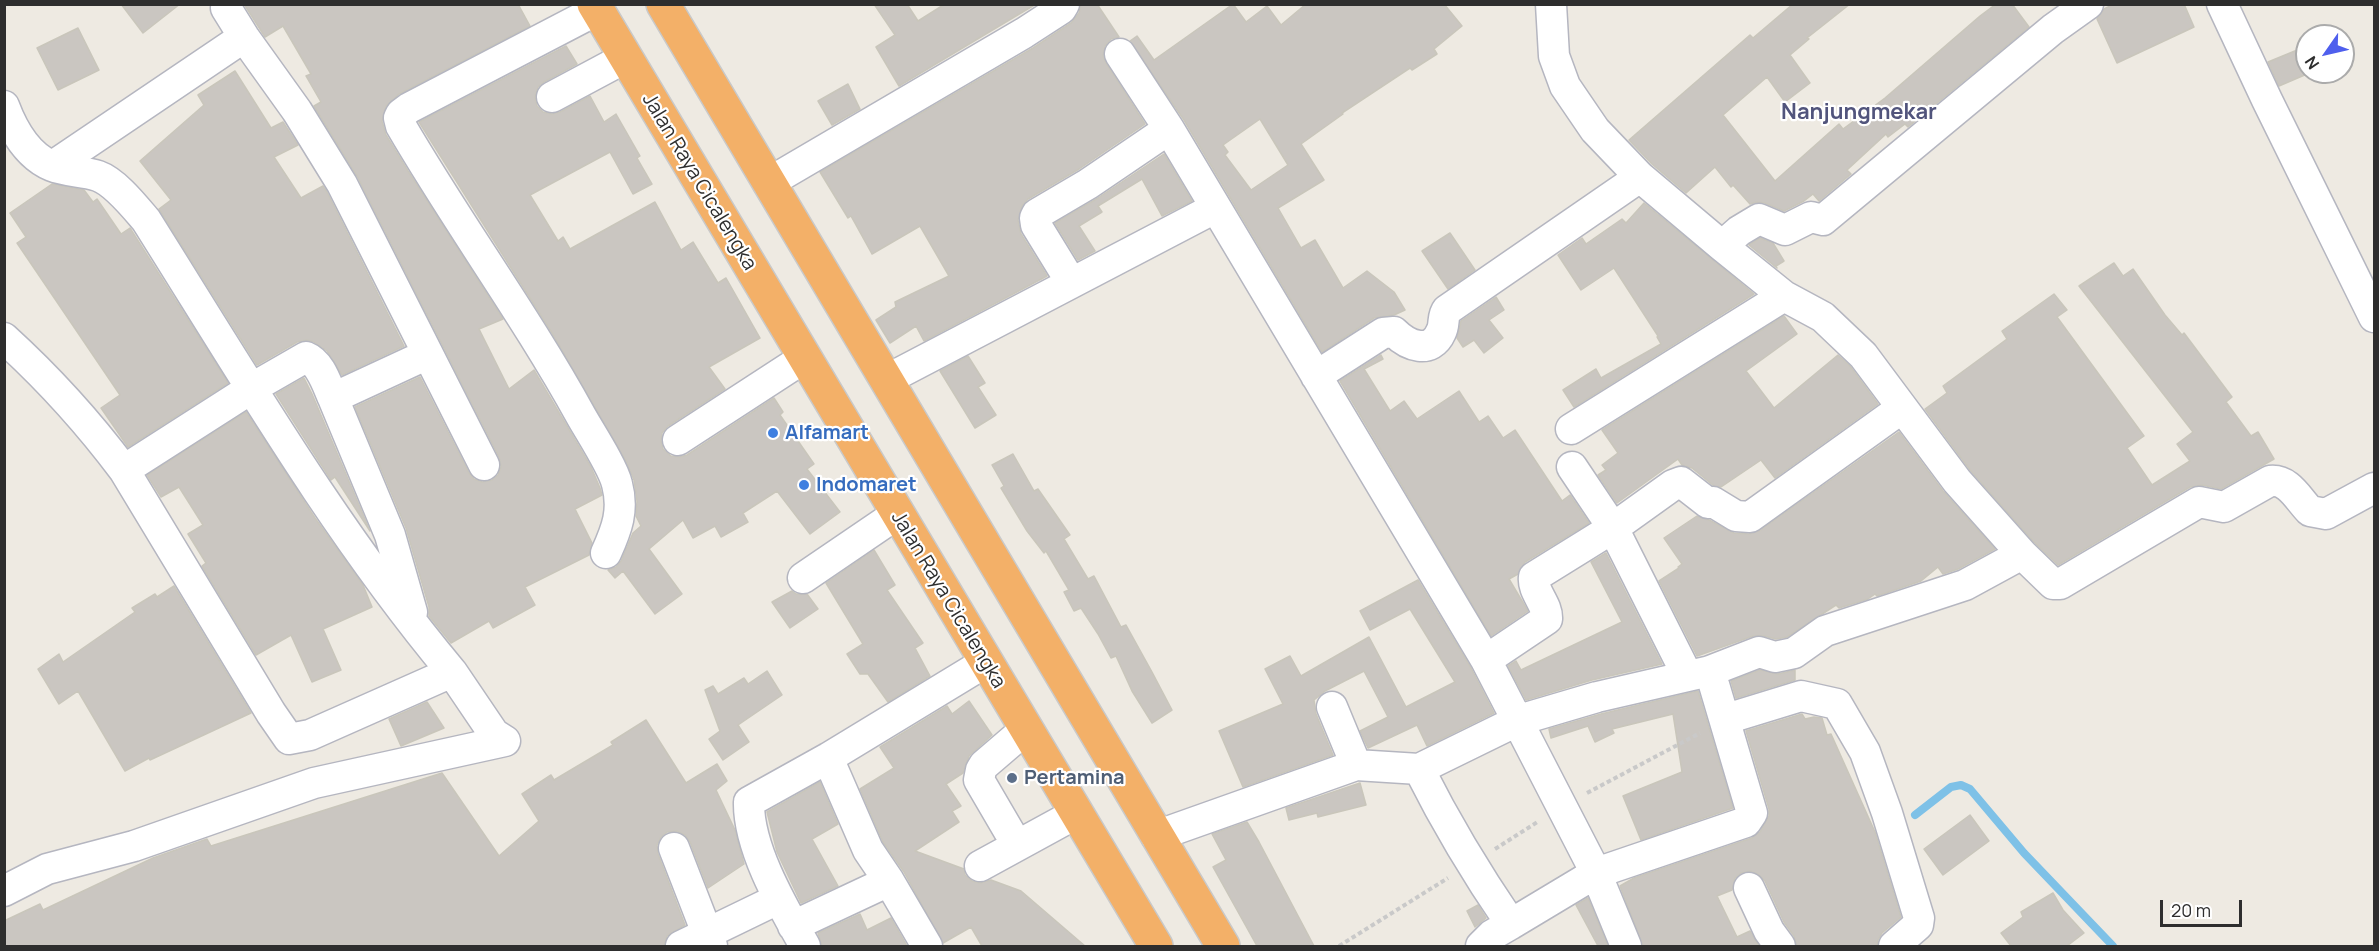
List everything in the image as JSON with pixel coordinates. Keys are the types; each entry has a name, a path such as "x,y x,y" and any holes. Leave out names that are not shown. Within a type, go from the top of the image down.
{"highway":[{"path":"663,4 1223,946"},
{"name":"Jalan Raya Cicalengka","path":"595,7 1156,946"}],"street":[{"path":"768,183 1024,33 1061,9 1064,4"},
{"path":"1551,4 1554,56 1566,86 1595,130 1640,177 1722,246 1784,296 1823,317 1863,355 1951,474 2022,554 2053,584 2060,584 2199,502 2224,507 2270,481 2277,480 2284,482 2310,512 2326,514 2374,488"},
{"path":"1722,246 1739,231 1759,219 1785,230 1811,217 1823,220 2053,29 2088,4"},
{"path":"2222,4 2266,100 2374,317"},
{"path":"595,7 440,90 409,108 399,118 419,158 567,391 617,481 621,508 618,528 606,553"},
{"path":"226,8 297,111 342,184 484,465"},
{"path":"53,166 244,37"},
{"path":"1119,54 1169,129 1486,660 1563,805 1596,873 1626,946"},
{"path":"552,97 625,58"},
{"path":"4,106 15,130 33,154 53,166 100,176 129,199 146,220 326,505 417,630 452,672 494,734 505,741 314,783 134,846 47,869 4,891"},
{"path":"1071,282 1036,225 1037,214 1088,184 1169,129"},
{"path":"1316,376 1383,333 1394,332 1412,345 1420,347 1430,345 1438,339 1447,310 1640,177"},
{"path":"886,380 1215,208"},
{"path":"1571,429 1784,296"},
{"path":"4,338 27,358 90,426 124,470 271,713 289,738 310,735 366,708 452,672"},
{"path":"333,398 428,354"},
{"path":"124,470 252,388 306,357 313,360 333,398 390,535 417,630"},
{"path":"678,440 804,358"},
{"path":"1486,660 1547,619 1548,611 1533,583 1534,577 1613,528 1673,485 1681,482 1708,503 1713,501 1736,516 1750,518 1902,408"},
{"path":"1481,946 1492,935 1596,873 1746,822 1752,813 1726,719 1613,528 1572,467"},
{"path":"803,578 897,514"},
{"path":"1156,836 1356,765 1419,769 1519,720 1597,697 1699,673 1759,652 1775,657 1794,653 1825,631 1965,585 2022,554"},
{"path":"889,880 799,936 778,899 751,826 749,802 828,758 986,662"},
{"path":"1726,719 1802,696 1837,704 1865,752 1887,813 1919,918 1918,925 1894,946"},
{"path":"1332,706 1356,765"},
{"path":"1017,845 979,780 979,774 984,765 1026,729"},
{"path":"828,758 868,850 889,880 927,946"},
{"path":"1419,769 1470,864 1511,924"},
{"path":"980,866 1077,813"},
{"path":"674,848 700,942 778,899"},
{"path":"1749,888 1769,931 1780,946"}],"path":[{"path":"1339,946 1563,805 1726,719"}],"building":[{"path":"121,4 180,4 143,33"},
{"path":"244,4 518,4 530,26 399,94 386,106 382,121 386,135 408,171 503,319 479,329 509,389 534,370 591,467 602,495 575,509 592,543 589,555 525,587 535,605 493,628 489,621 451,643 429,616 429,607 406,528 355,407 420,377 474,479 482,482 492,480 498,475 501,467 499,457 357,176 314,106 321,102 306,76 311,74 283,26 265,37"},
{"path":"874,4 907,4 918,21 945,4 1036,4 899,86 876,47 895,35"},
{"path":"1081,4 1097,4 1119,37 1111,39 1105,46 1103,56 1145,124 1079,169 1028,199 1022,206 1018,220 1021,234 1047,276 924,341 916,326 890,343 876,320 896,307 895,302 949,276 920,226 872,254 851,216 848,218 820,172 1033,48 1071,23 1079,13"},
{"path":"1233,4 1246,22 1267,6 1281,25 1306,4 1444,4 1462,26 1434,49 1437,54 1412,70 1410,68 1342,113 1301,144 1324,180 1278,208 1301,248 1315,240 1343,288 1367,271 1394,292 1405,310 1394,315 1374,318 1322,352 1184,120 1130,41 1137,36 1154,60","holes":["1260,119 1288,165 1251,190 1225,155 1228,152 1223,145"]},
{"path":"1793,4 1850,4 1807,38 1809,39 1790,55 1810,83 1785,102 1767,77 1723,115 1775,181 1839,124 1843,129 1885,98 1996,4 2012,4 2029,27 1908,127 1905,124 1888,137 1886,134 1847,170 1851,174 1819,201 1813,194 1784,211 1765,203 1750,204 1733,185 1731,187 1715,167 1686,193 1652,164 1629,140 1750,35 1753,38"},
{"path":"2114,4 2184,4 2194,27 2117,63 2097,19 2104,9"},
{"path":"78,28 99,70 58,90 37,48"},
{"path":"566,46 577,64 538,87 535,97 537,106 543,112 552,114 590,96 604,122 616,114 640,156 637,158 652,184 633,194 610,152 530,195 558,241 563,237 570,249 655,202 681,250 693,242 718,283 726,278 760,338 709,367 725,389 668,426 662,433 663,449 671,456 687,455 774,398 783,412 780,415 814,464 807,469 840,512 810,534 777,491 743,513 748,522 721,537 715,526 693,538 683,520 649,549 682,594 655,614 623,571 615,578 608,570 616,567 621,561 633,533 641,526 636,516 637,501 634,480 626,461 552,333 419,122"},
{"path":"2295,51 2295,79 2279,86 2268,62"},
{"path":"235,71 271,128 283,122 298,145 274,157 301,198 323,186 327,192 404,346 342,375 327,351 307,340 297,342 257,365 159,209 171,200 140,161 204,105 198,95"},
{"path":"848,84 860,109 832,125 818,101"},
{"path":"1164,154 1192,201 1162,216 1142,179 1098,206 1102,212 1079,226 1095,251 1078,260 1055,223 1098,198"},
{"path":"52,184 84,190 93,202 97,199 121,234 130,228 228,383 128,447 101,408 120,395 17,243 26,237 10,213"},
{"path":"1644,203 1754,294 1574,407 1563,390 1596,369 1601,378 1661,344 1614,268 1581,290 1558,255 1582,238 1586,244 1622,219 1626,223"},
{"path":"1450,233 1475,270 1448,289 1422,251"},
{"path":"1760,238 1773,243 1784,261 1776,266 1777,268 1749,245"},
{"path":"2114,263 2123,276 2133,269 2165,315 2182,335 2184,333 2232,397 2226,402 2251,436 2258,432 2274,459 2221,489 2202,485 2190,487 2058,565 2034,542 1970,470 1925,409 1947,393 1943,386 2007,339 2002,331 2054,294 2067,310 2057,317 2144,436 2127,448 2152,485 2190,461 2177,444 2193,432 2079,286"},
{"path":"1496,297 1504,310 1489,320 1503,338 1484,353 1474,340 1463,347 1457,338 1461,321"},
{"path":"1784,316 1797,334 1746,371 1774,408 1838,355 1850,366 1878,404 1775,478 1761,460 1721,487 1714,486 1692,468 1682,465 1678,459 1617,503 1598,475 1606,470 1602,465 1618,453 1602,430"},
{"path":"1381,355 1383,359 1364,369 1390,411 1404,401 1417,419 1459,391 1479,422 1488,416 1503,438 1515,430 1562,501 1570,495 1589,523 1525,562 1518,574 1509,579 1528,611 1491,636 1340,381"},
{"path":"968,356 985,383 978,387 996,415 975,428 940,371"},
{"path":"304,378 370,531 335,477 331,480 276,394"},
{"path":"246,412 315,518 363,585 372,607 323,629 341,670 312,682 291,635 256,655 202,566 206,563 188,534 203,525 179,487 161,497 147,475"},
{"path":"1899,432 1943,491 1995,549 1958,569 1943,574 1938,567 1921,581 1877,596 1875,594 1868,599 1839,608 1836,605 1787,637 1776,639 1753,636 1697,656 1659,581 1682,564 1664,538 1697,516 1734,533 1749,534 1759,531"},
{"path":"1013,454 1034,491 1038,489 1070,535 1064,539 1088,579 1094,576 1121,627 1126,625 1172,710 1152,723 1132,691 1116,656 1111,658 1081,608 1074,611 1064,592 1069,590 1046,551 1044,553 1027,531 1001,488 1004,486 992,465"},
{"path":"874,550 895,585 887,590 923,643 915,648 930,676 888,702 868,674 860,674 847,654 863,644 826,583"},
{"path":"1606,553 1662,664 1592,680 1526,700 1508,666 1516,661 1521,670 1622,622 1591,562"},
{"path":"1418,580 1471,668 1494,713 1427,746 1417,725 1368,748 1360,731 1388,717 1364,671 1325,691 1314,700 1316,714 1333,755 1243,787 1219,731 1283,704 1265,669 1290,656 1301,676 1369,637 1406,707 1455,682 1410,609 1370,630 1360,611"},
{"path":"174,586 251,713 125,771 78,691 59,704 38,669 59,654 63,662 135,612 132,608 155,594 157,597"},
{"path":"792,591 796,594 807,594 818,609 790,628 772,602"},
{"path":"1760,670 1778,674 1795,670 1795,680 1736,698 1731,681"},
{"path":"767,671 782,695 738,725 749,742 723,760 709,739 720,731 705,690 713,686 718,694 744,678 748,684"},
{"path":"1698,691 1733,808 1641,840 1623,796 1682,772 1673,714 1612,729 1614,733 1595,742 1588,726 1551,738 1549,729"},
{"path":"969,701 992,735 969,756 963,773 946,784 961,806 952,811 959,822 915,851 964,869 965,875 972,881 980,883 991,880 1021,891 1085,946 982,946 971,927 943,943 904,872 883,842 860,789 894,768 880,747 947,706 952,714"},
{"path":"427,702 444,728 401,746 389,719"},
{"path":"1802,714 1805,719 1822,718 1827,735 1831,734 1875,832 1901,917 1882,933 1877,946 1797,946 1765,881 1758,874 1750,871 1741,873 1735,878 1732,890 1717,896 1737,937 1750,931 1759,946 1643,946 1620,886 1634,878 1752,838 1760,832 1769,816 1769,809 1746,731"},
{"path":"646,720 686,783 717,764 727,781 716,790 735,830 744,864 708,888 690,842 685,835 676,831 667,832 661,837 657,845 658,854 685,925 667,936 664,946 4,946 4,921 40,904 43,910 153,858 207,839 211,846 442,773 499,856 539,821 522,794 551,775 554,780 613,745 611,742"},
{"path":"820,782 838,824 812,839 838,886 801,903 777,852 767,812"},
{"path":"1360,783 1366,805 1318,817 1317,813 1289,820 1286,808"},
{"path":"1970,815 1989,841 1943,875 1924,849"},
{"path":"1247,822 1314,946 1257,946 1213,867 1226,860 1212,834"},
{"path":"2053,893 2063,910 2084,933 2067,946 2011,946 2001,933 2023,917 2021,912"},
{"path":"1588,898 1608,946 1598,946 1576,905"},
{"path":"1478,905 1486,918 1475,927 1467,911"},
{"path":"860,914 867,930 891,918 907,946 822,946 818,933"}],"waterway":[{"path":"1915,815 1951,787 1961,785 1970,789 2024,853 2113,946"}],"place":[{"name":"Alfamart","path":"773,433"},
{"name":"Indomaret","path":"804,485"},
{"name":"Pertamina","path":"1012,778"}],"district":[{"name":"Nanjungmekar","path":"1859,113"}]}
